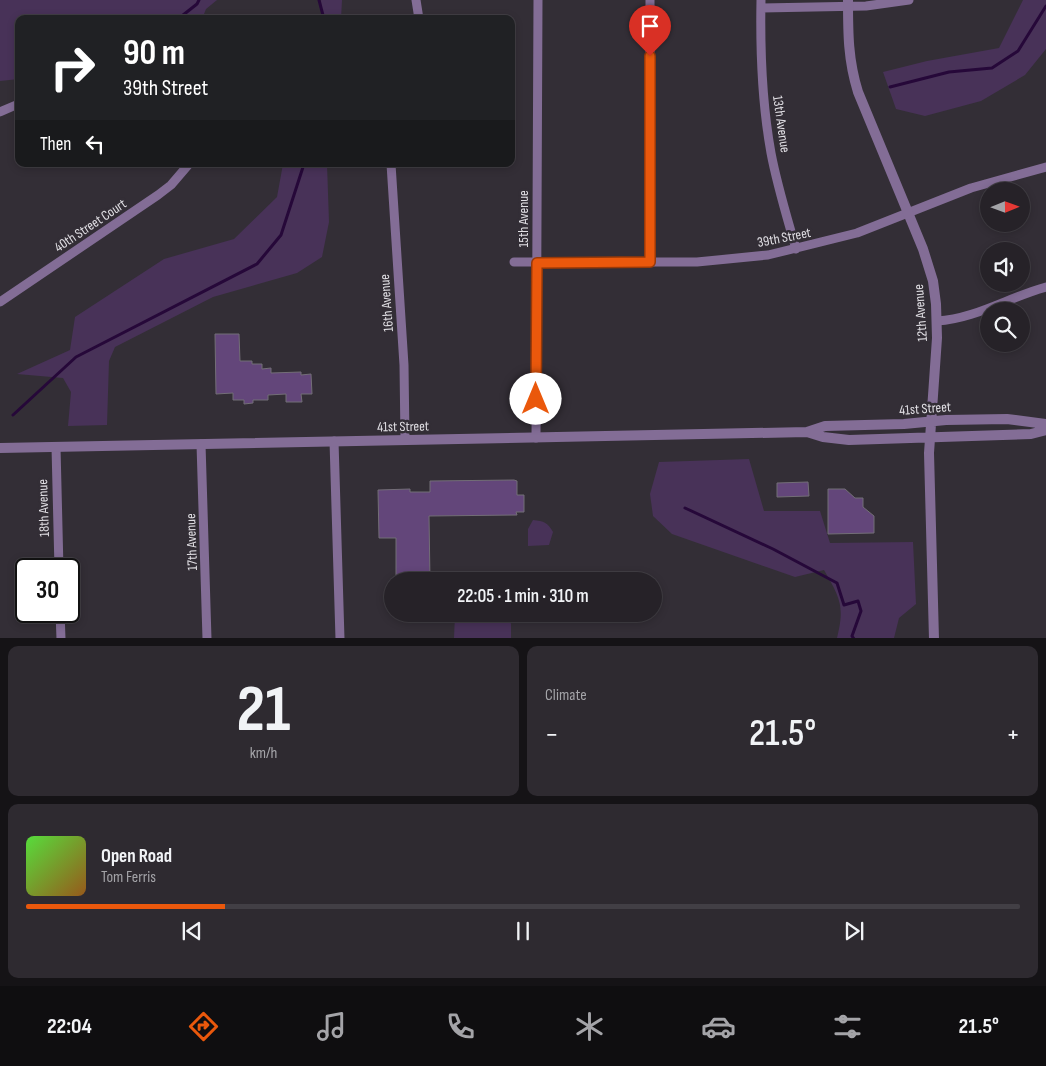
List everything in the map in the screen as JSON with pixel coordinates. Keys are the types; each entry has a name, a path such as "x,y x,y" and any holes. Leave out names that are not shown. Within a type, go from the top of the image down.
{"street":[{"path":"416,0 418,15"},
{"name":"15th Avenue","path":"536,438 538,0"},
{"path":"650,0 650,262"},
{"path":"761,4 848,3 885,5 908,0"},
{"name":"12th Avenue","path":"848,3 849,60 852,73 860,99 909,214 930,273 936,304 937,321 930,421 929,472 934,638"},
{"name":"13th Avenue","path":"761,4 762,66 768,131 774,169 796,249"},
{"path":"0,112 15,105"},
{"name":"40th Street Court","path":"1,298 158,195 171,185 186,167"},
{"name":"16th Avenue","path":"391,167 404,365 404,440"},
{"name":"39th Street","path":"514,262 697,262 737,259 796,249 858,233 971,188 1046,167"},
{"path":"937,321 955,320 1021,294 1046,288"},
{"name":"41st Street","path":"0,448 807,432 825,426 1007,419 1046,424"},
{"name":"41st Street","path":"807,432 823,437 849,440 1031,434 1046,430"},
{"path":"334,441 340,638"},
{"name":"17th Avenue","path":"201,444 207,638"},
{"name":"18th Avenue","path":"56,447 59,558"},
{"path":"60,623 61,638"}],"shaded area":[{"path":"0,0 217,0 206,9 204,15 15,15 15,79 0,81"},
{"path":"321,0 342,0 341,15 322,15"},
{"path":"1023,0 1046,0 1046,49 1025,75 981,101 925,116 896,109 883,72 927,61 999,48"},
{"path":"282,167 327,167 329,222 322,257 297,273 213,297 115,347 109,361 107,425 68,426 71,392 63,378 17,374 70,350 75,317 164,259 234,239 277,197"},
{"path":"749,459 764,511 820,511 830,543 913,542 916,604 899,618 894,638 837,638 841,618 840,602 824,570 795,577 672,534 653,516 650,494 659,462"},
{"path":"533,520 545,523 553,532 549,545 528,546 528,529"},
{"path":"455,622 510,622 511,624 511,638 454,638"}],"building":[{"path":"215,334 239,334 240,361 252,361 252,364 262,364 262,369 271,368 271,373 301,372 301,375 311,374 312,394 301,394 302,402 286,402 286,394 268,395 268,400 253,400 253,403 244,404 244,400 233,400 233,393 216,394"},
{"path":"514,480 517,481 517,495 524,495 524,512 516,512 517,515 429,516 430,572 396,572 396,538 379,538 378,490 410,489 410,492 430,492 430,481"},
{"path":"808,482 809,496 777,497 777,483"},
{"path":"828,489 845,489 855,498 863,498 863,507 874,516 874,533 828,534"}],"waterway":[{"path":"183,15 197,4 199,0"},
{"path":"319,0 323,15"},
{"path":"890,87 949,72 992,68 1018,51 1046,6"},
{"path":"13,415 76,357 257,264 281,235 303,167"},
{"path":"685,508 773,549 837,583 844,605 858,601 861,611 852,636 853,638"}],"route":[{"path":"536,399 537,263 650,262 650,56"}]}
